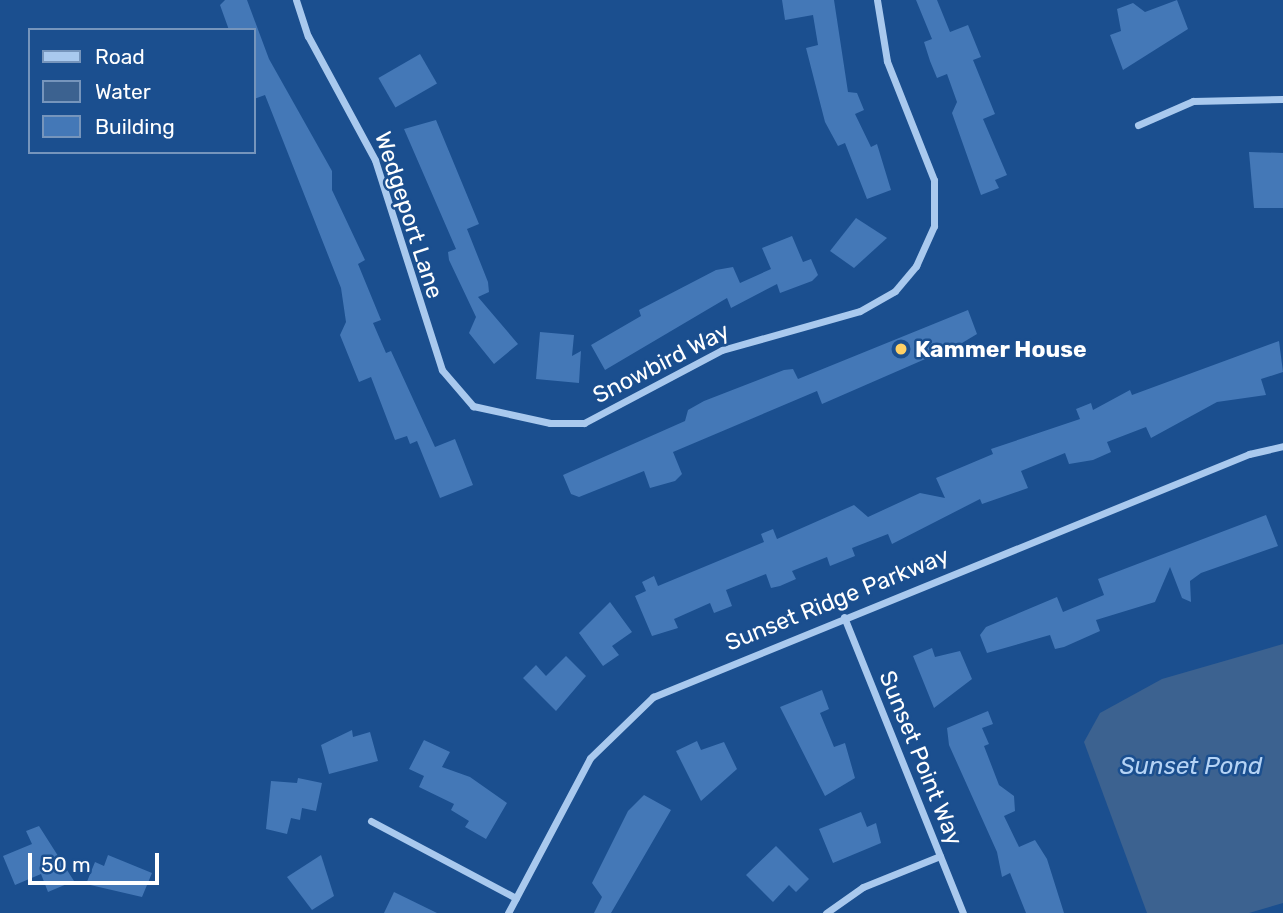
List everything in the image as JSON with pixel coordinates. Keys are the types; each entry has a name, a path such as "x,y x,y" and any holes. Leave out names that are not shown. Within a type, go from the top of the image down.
{"street":[{"name":"Wedgeport Lane","path":"296,0 308,36 375,160 433,353 473,405 508,417"},
{"name":"Snowbird Way","path":"508,417 584,423 722,350 860,311 895,291 928,248 934,180 887,61 877,0"},
{"path":"1138,125 1193,101 1283,99"},
{"name":"Sunset Ridge Parkway","path":"508,913 590,758 628,716 685,681 1283,446"},
{"name":"Sunset Point Way","path":"844,617 963,913"},
{"path":"371,821 516,898"},
{"path":"826,913 863,887 940,856"}],"water":[{"name":"Sunset Pond","path":"1283,644 1283,903 1249,913 1147,913 1084,742 1100,713 1162,679"}],"building":[{"path":"225,0 247,0 269,59 332,171 332,190 365,260 358,264 381,320 373,323 386,353 391,351 435,447 455,439 473,485 440,498 417,441 410,444 407,436 395,440 371,377 359,382 340,335 346,322 341,288 265,95 256,98 256,28 228,28 220,5"},
{"path":"782,0 834,0 848,92 857,93 864,110 855,114 871,147 877,144 891,190 867,199 845,143 838,146 825,122 806,48 818,45 813,15 785,20"},
{"path":"916,0 937,0 950,32 968,25 981,57 973,60 995,114 983,119 1007,175 995,180 999,188 981,195 952,113 957,102 947,74 937,78 930,61 924,42 932,39"},
{"path":"1177,0 1188,29 1123,70 1110,35 1121,31 1117,9 1133,3 1145,12"},
{"path":"420,54 437,83 395,107 378,78"},
{"path":"436,120 479,224 467,229 488,282 489,292 478,297 518,344 494,364 469,333 476,317 449,260 448,252 456,249 404,129"},
{"path":"1249,152 1283,153 1283,208 1254,208"},
{"path":"856,218 887,238 854,268 830,251"},
{"path":"792,236 803,262 811,259 818,275 812,281 780,293 777,284 731,308 727,298 605,370 591,345 641,316 639,310 716,270 733,267 740,283 771,269 762,248"},
{"path":"968,310 977,334 962,343 822,404 817,391 673,452 682,474 675,481 650,488 644,471 579,497 571,494 563,475 685,421 688,410 704,401 784,370 793,369 798,379"},
{"path":"540,332 574,335 572,356 581,351 579,383 536,379"},
{"path":"1279,341 1283,372 1261,379 1266,395 1217,402 1151,438 1146,427 1107,442 1111,452 1093,460 1069,464 1065,453 1021,471 1028,488 982,504 980,499 892,544 888,534 852,548 855,556 830,566 827,557 792,571 796,579 780,586 771,588 766,574 726,590 732,606 714,613 710,603 674,619 678,628 652,636 635,596 646,591 642,582 654,576 658,586 764,542 761,534 773,529 777,539 854,505 868,517 920,493 945,498 936,478 993,454 991,449 1080,419 1076,409 1091,403 1093,410 1130,390 1132,395"},
{"path":"1266,515 1278,546 1201,573 1190,581 1191,602 1182,598 1170,567 1155,602 1096,620 1100,631 1055,649 1050,635 987,653 980,635 986,627 1057,597 1063,612 1104,595 1098,579"},
{"path":"610,602 632,632 612,646 619,655 603,666 579,633"},
{"path":"932,648 935,657 960,651 972,679 934,708 913,656"},
{"path":"566,656 586,676 556,711 523,678 536,665 546,676"},
{"path":"822,690 829,709 820,713 834,747 845,743 855,778 825,796 780,707"},
{"path":"988,711 993,724 982,728 989,744 984,746 999,785 1014,796 1015,811 1004,816 1019,847 1035,840 1047,859 1064,913 1026,913 1010,873 1002,877 997,852 949,745 947,728"},
{"path":"352,730 353,737 370,732 378,761 329,774 321,745"},
{"path":"424,740 450,752 442,767 470,777 507,803 486,839 465,827 469,821 451,810 454,804 419,787 424,776 409,769"},
{"path":"697,741 701,750 724,742 737,769 701,801 676,751"},
{"path":"298,778 322,783 316,811 302,808 300,820 291,818 287,834 266,829 271,781 297,783"},
{"path":"644,795 671,810 611,913 594,913 602,897 592,883 628,811"},
{"path":"861,812 867,827 876,823 881,843 833,863 819,829"},
{"path":"39,826 74,881 48,892 41,874 15,885 3,856 32,844 26,831"},
{"path":"776,846 809,879 796,892 789,885 773,902 746,875"},
{"path":"108,855 152,873 142,897 86,884 95,862 104,866"},
{"path":"321,855 334,896 312,910 287,877"},
{"path":"394,892 437,913 384,913"}],"place":[{"name":"Kammer House","path":"901,349"}]}
